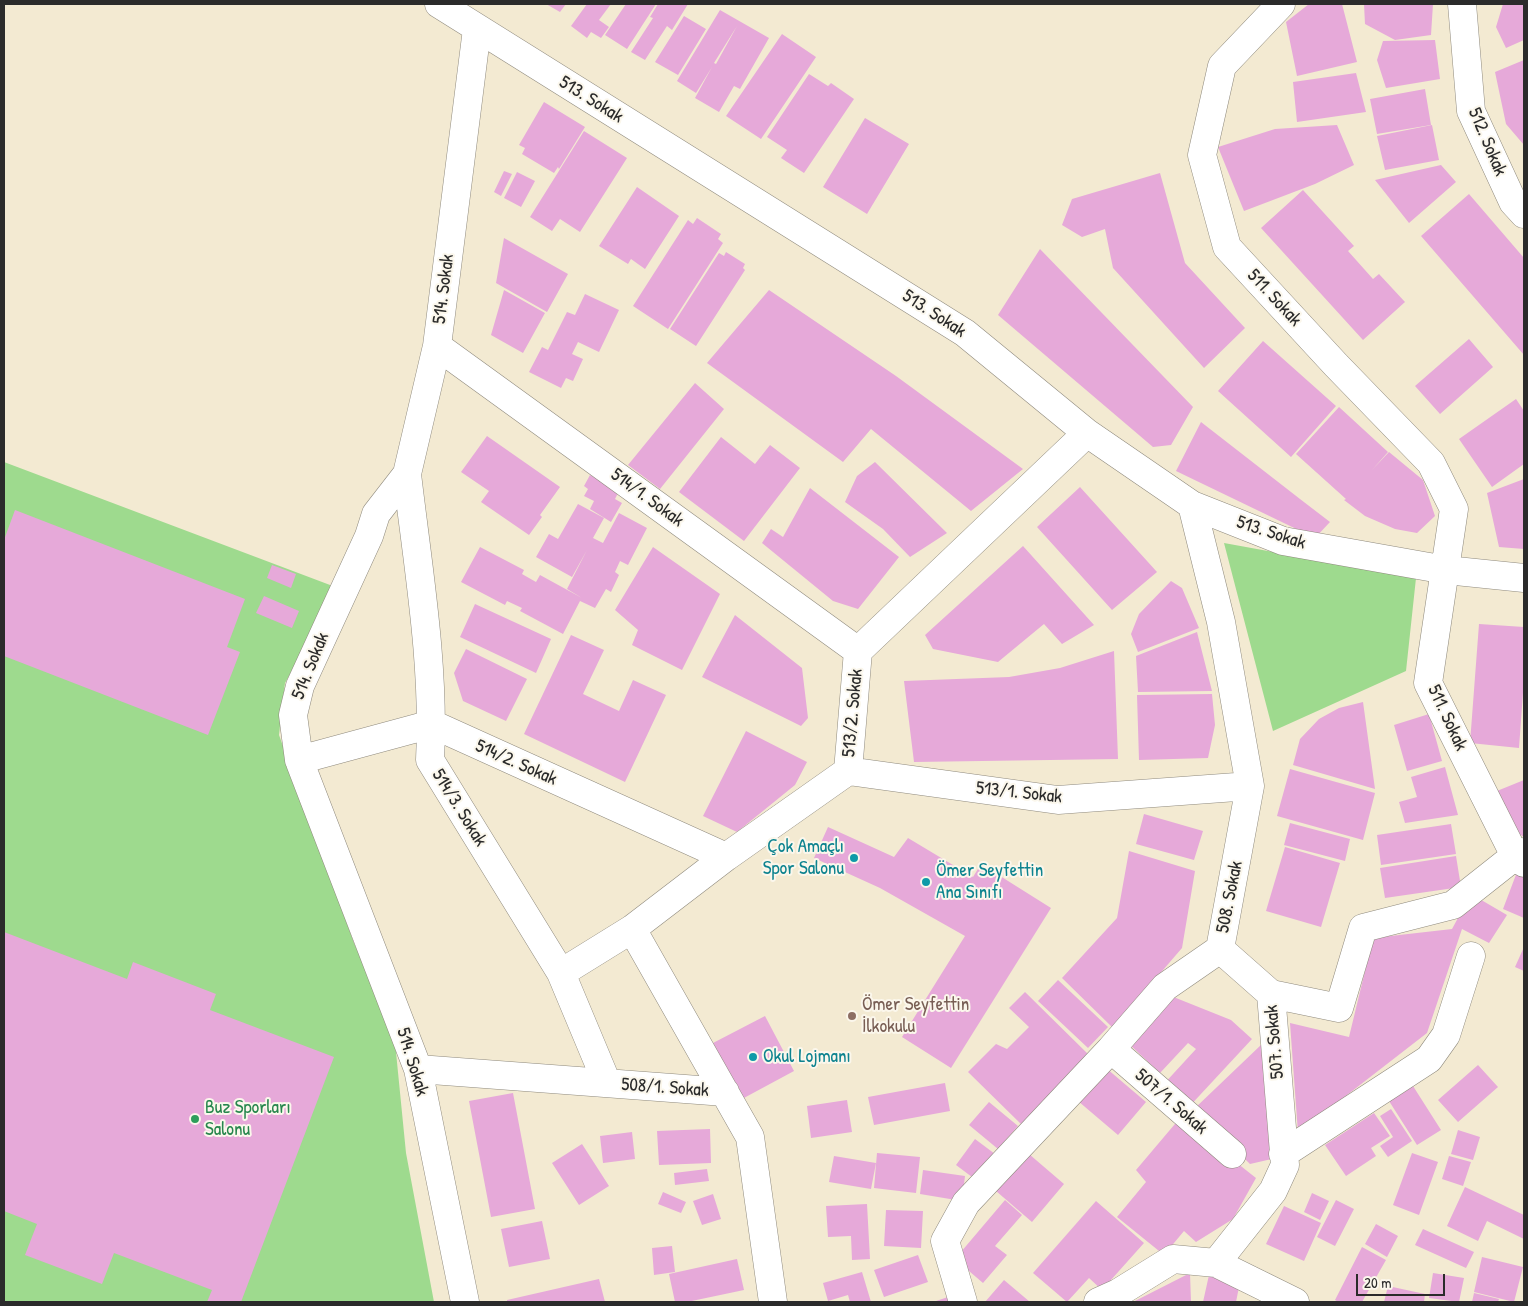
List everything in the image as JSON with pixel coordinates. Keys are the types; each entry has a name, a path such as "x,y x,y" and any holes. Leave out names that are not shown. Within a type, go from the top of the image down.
{"street":[{"name":"513. Sokak","path":"439,4 965,333 1088,433 1192,505 1283,541 1446,570"},
{"name":"511. Sokak","path":"1281,4 1222,66 1202,155 1227,247 1336,365 1432,464 1454,508 1428,683 1521,857"},
{"name":"512. Sokak","path":"1462,4 1471,111 1513,202 1524,214"},
{"name":"514. Sokak","path":"465,1302 418,1069 300,760 293,715 300,686 369,536 376,514 406,474 437,346 477,29"},
{"name":"514/1. Sokak","path":"437,346 858,651"},
{"name":"513/2. Sokak","path":"561,973 632,929 726,857 848,771 858,651 1088,433"},
{"name":"514/3. Sokak","path":"406,474 424,621 432,724 430,760 561,973 607,1083"},
{"name":"508. Sokak","path":"963,1302 945,1241 966,1203 1111,1049 1165,987 1220,949 1250,786 1221,622 1192,505"},
{"path":"1446,570 1524,578"},
{"path":"300,760 432,724"},
{"name":"514/2. Sokak","path":"432,724 726,857"},
{"name":"513/1. Sokak","path":"848,771 1058,800 1250,786"},
{"name":"507. Sokak","path":"1216,1263 1273,1190 1285,1165 1271,994 1339,1008 1363,928 1453,905 1521,857"},
{"path":"632,929 724,1092"},
{"path":"1220,949 1271,994"},
{"path":"1283,1154 1429,1059 1446,1035 1471,956"},
{"name":"507/1. Sokak","path":"1111,1049 1232,1154"},
{"name":"508/1. Sokak","path":"418,1069 724,1092 750,1137 773,1302"},
{"path":"1098,1302 1118,1293 1173,1259 1216,1263 1295,1302"}],"green space":[{"path":"4,462 338,588 285,683 279,735 354,943 394,1032 406,1153 434,1302 4,1302"},
{"path":"1224,543 1416,578 1406,671 1273,731"}],"building":[{"path":"546,4 566,4 560,12"},
{"path":"587,4 611,4 599,20 609,27 601,38 591,32 587,38 571,26"},
{"path":"626,4 656,4 627,49 605,35"},
{"path":"658,4 688,4 672,30 667,26 645,60 631,52 653,18 650,17"},
{"path":"1309,4 1342,4 1357,62 1297,76 1286,22"},
{"path":"1364,4 1433,4 1431,35 1395,40 1365,24"},
{"path":"1503,4 1524,4 1524,40 1506,48 1496,27"},
{"path":"720,10 769,38 740,89 734,86 719,112 695,98 712,67 696,93 677,81","holes":["737,26 716,64 714,63"]},
{"path":"684,16 706,29 678,75 655,62"},
{"path":"782,34 816,57 761,139 726,116"},
{"path":"1435,40 1440,79 1386,88 1377,60 1383,41"},
{"path":"1524,60 1524,145 1506,124 1495,72"},
{"path":"1356,73 1366,112 1297,122 1293,82"},
{"path":"809,74 828,86 831,83 854,99 804,173 781,158 787,150 767,137"},
{"path":"1425,89 1431,125 1377,134 1370,99"},
{"path":"544,102 585,127 559,169 558,167 554,173 522,154 525,148 519,145"},
{"path":"865,118 909,144 867,214 823,187"},
{"path":"1337,125 1354,165 1315,184 1244,211 1218,147 1275,129"},
{"path":"1432,125 1439,160 1385,170 1377,136"},
{"path":"584,131 627,158 580,232 560,219 552,231 530,217"},
{"path":"1441,165 1456,182 1409,223 1375,180"},
{"path":"504,171 512,174 501,196 494,192"},
{"path":"517,172 535,181 521,207 504,198"},
{"path":"1160,173 1185,263 1245,328 1204,368 1113,268 1105,229 1082,237 1062,225 1072,199"},
{"path":"637,187 679,216 645,269 631,259 628,264 599,246"},
{"path":"1303,190 1354,246 1348,251 1373,279 1379,274 1405,302 1363,340 1261,228"},
{"path":"1469,194 1524,258 1524,355 1421,236"},
{"path":"697,218 721,234 718,239 723,243 668,329 633,306 688,220 693,224"},
{"path":"504,238 568,274 547,312 496,283"},
{"path":"1040,249 1193,407 1171,445 1153,447 998,315"},
{"path":"726,252 745,264 743,268 745,270 696,346 670,329 719,253 724,256"},
{"path":"504,290 545,313 523,353 491,335"},
{"path":"769,290 896,376 1023,469 971,511 871,429 843,462 707,363"},
{"path":"585,294 619,310 599,352 578,342 572,354 583,359 573,381 566,378 561,388 529,372 542,347 548,350 567,312 575,315"},
{"path":"1469,339 1493,367 1440,414 1415,386"},
{"path":"1263,341 1336,406 1291,457 1218,391"},
{"path":"695,383 724,409 660,489 628,465"},
{"path":"1516,399 1524,411 1524,464 1492,487 1459,439"},
{"path":"1339,407 1388,452 1372,470 1389,452 1423,480 1435,516 1417,533 1395,529 1365,516 1344,500 1346,499 1296,454"},
{"path":"1201,422 1330,522 1315,538 1176,471"},
{"path":"487,436 560,487 540,515 542,517 529,535 481,502 489,491 461,472"},
{"path":"721,437 755,464 770,445 800,468 744,541 679,492"},
{"path":"875,462 947,533 910,557 883,529 845,502 857,476"},
{"path":"590,475 619,491 615,499 622,503 611,522 590,509 594,501 584,496 588,489 584,486"},
{"path":"1524,479 1524,549 1499,547 1487,493"},
{"path":"1080,487 1157,572 1112,610 1037,527"},
{"path":"810,488 899,557 858,609 833,601 762,543 771,529 783,537"},
{"path":"578,504 604,518 593,538 603,543 619,513 647,528 628,565 620,561 615,572 619,575 611,592 606,589 595,608 580,601 563,634 520,611 522,608 507,601 505,605 461,582 480,547 524,570 522,574 536,582 540,575 582,598 567,589 587,550 572,577 536,557 549,534 558,539"},
{"path":"15,510 245,599 227,647 240,652 208,735 4,656 4,540"},
{"path":"1023,546 1094,625 1062,644 1044,624 998,662 933,649 925,635"},
{"path":"653,547 720,594 682,670 632,645 638,630 615,610"},
{"path":"272,565 296,574 291,588 267,578"},
{"path":"1171,581 1182,588 1199,628 1138,652 1131,634 1139,614"},
{"path":"264,596 299,611 292,628 256,613"},
{"path":"475,604 551,639 536,673 460,637"},
{"path":"735,615 802,668 808,718 801,726 702,677"},
{"path":"1479,624 1524,627 1524,679 1519,748 1470,743"},
{"path":"1197,632 1212,691 1138,692 1136,656"},
{"path":"571,635 604,650 583,694 619,711 633,680 666,695 625,782 524,734"},
{"path":"466,649 527,679 506,721 463,701 454,673"},
{"path":"1114,651 1118,759 914,762 904,681 1009,677 1060,668"},
{"path":"1212,694 1215,725 1208,758 1139,760 1137,695"},
{"path":"1363,702 1375,789 1293,765 1300,739 1319,719 1339,708"},
{"path":"1429,714 1442,761 1407,771 1394,725"},
{"path":"746,731 807,762 795,785 737,832 703,816"},
{"path":"1445,767 1458,815 1405,823 1399,802 1417,797 1411,777"},
{"path":"1290,769 1375,793 1363,840 1277,816"},
{"path":"1524,780 1524,837 1508,827 1492,793"},
{"path":"1144,814 1203,831 1194,860 1136,844"},
{"path":"1290,823 1350,839 1345,861 1284,845"},
{"path":"1451,824 1456,854 1381,865 1377,835"},
{"path":"828,827 894,857 908,838 973,877 981,864 1051,908 951,1068 902,1037 965,936 880,888 814,858"},
{"path":"1285,847 1340,863 1321,927 1266,911"},
{"path":"1129,851 1195,871 1182,948 1113,1028 1062,978 1117,918"},
{"path":"1456,856 1461,887 1385,898 1380,868"},
{"path":"1517,872 1524,875 1524,918 1503,909"},
{"path":"1471,894 1507,915 1489,943 1462,929 1427,1033 1298,1133 1290,1023 1349,1037 1373,938 1452,929"},
{"path":"4,932 127,979 133,962 216,994 210,1010 334,1057 241,1302 207,1302 212,1290 114,1253 102,1284 25,1255 37,1224 4,1211"},
{"path":"1524,947 1524,971 1515,967"},
{"path":"1058,980 1108,1027 1088,1048 1038,1001"},
{"path":"1025,992 1089,1055 1022,1125 968,1072 996,1044 1007,1049 1029,1027 1009,1008"},
{"path":"1171,996 1231,1020 1252,1039 1187,1109 1162,1086 1196,1049 1188,1043 1160,1073 1128,1043"},
{"name":"Okul Lojmanı","path":"765,1016 794,1071 742,1099 713,1043"},
{"path":"1262,1044 1276,1158 1250,1164 1194,1109"},
{"path":"1478,1065 1498,1087 1458,1122 1438,1100"},
{"path":"1106,1068 1146,1102 1118,1135 1078,1101"},
{"path":"945,1083 950,1111 874,1125 868,1097"},
{"path":"1413,1086 1441,1130 1417,1145 1389,1101"},
{"path":"513,1093 535,1209 491,1217 469,1101"},
{"path":"847,1100 852,1132 811,1138 807,1106"},
{"path":"989,1102 1018,1126 998,1149 969,1125"},
{"path":"1391,1109 1412,1141 1388,1157 1380,1146 1393,1137 1380,1116"},
{"path":"1374,1113 1390,1136 1371,1148 1376,1156 1346,1176 1325,1145"},
{"path":"1180,1118 1256,1178 1233,1219 1196,1242 1184,1231 1164,1255 1117,1217 1146,1182 1136,1170"},
{"path":"710,1129 711,1163 659,1165 657,1131"},
{"path":"1458,1130 1480,1137 1473,1160 1451,1154"},
{"path":"632,1132 635,1159 603,1163 600,1136"},
{"path":"975,1139 995,1154 976,1180 956,1165"},
{"path":"582,1144 609,1186 579,1205 552,1163"},
{"path":"877,1153 920,1157 916,1193 874,1188"},
{"path":"1412,1153 1438,1162 1419,1215 1393,1205"},
{"path":"1029,1154 1064,1184 1032,1222 996,1191"},
{"path":"834,1156 876,1163 871,1189 829,1182"},
{"path":"1449,1156 1471,1162 1463,1186 1442,1179"},
{"path":"707,1169 709,1181 675,1185 674,1173"},
{"path":"923,1170 965,1176 962,1201 920,1194"},
{"path":"1465,1187 1524,1215 1524,1239 1487,1221 1478,1241 1447,1226"},
{"path":"663,1192 686,1202 681,1213 658,1204"},
{"path":"1312,1193 1329,1201 1320,1220 1304,1212"},
{"path":"713,1194 721,1219 702,1225 693,1201"},
{"path":"1005,1200 1022,1215 995,1246 1007,1255 983,1283 955,1259"},
{"path":"1336,1200 1354,1209 1335,1246 1317,1237"},
{"path":"1096,1201 1144,1243 1102,1290 1089,1278 1067,1302 1033,1273"},
{"path":"867,1204 870,1259 852,1260 851,1236 828,1237 826,1206"},
{"path":"1284,1206 1321,1223 1304,1261 1266,1244"},
{"path":"886,1210 923,1211 921,1248 884,1246"},
{"path":"542,1221 550,1259 509,1267 501,1229"},
{"path":"1376,1224 1398,1236 1387,1257 1365,1244"},
{"path":"1423,1229 1474,1252 1466,1268 1415,1245"},
{"path":"672,1246 675,1272 654,1275 652,1248"},
{"path":"1362,1247 1386,1260 1362,1302 1338,1302 1335,1300"},
{"path":"918,1255 928,1282 884,1297 874,1270"},
{"path":"1482,1257 1523,1267 1514,1302 1474,1292"},
{"path":"737,1259 744,1290 687,1302 675,1302 669,1274"},
{"path":"862,1272 871,1302 850,1302 848,1295 828,1301 823,1283"},
{"path":"1190,1273 1191,1302 1133,1302"},
{"path":"1433,1273 1464,1278 1459,1302 1429,1298"},
{"path":"1209,1275 1240,1282 1236,1302 1203,1302"},
{"path":"599,1279 605,1302 507,1302 507,1300"},
{"path":"1004,1280 1030,1302 985,1302"},
{"path":"1388,1286 1425,1294 1424,1302 1384,1302"},
{"path":"1474,1293 1499,1299 1498,1302 1472,1302"},
{"path":"951,1296 953,1302 933,1302"}],"place":[{"name":"Çok Amaçlı Spor Salonu","path":"854,858"},
{"name":"Ömer Seyfettin Ana Sınıfı","path":"926,882"},
{"name":"Ömer Seyfettin İlkokulu","path":"852,1016"},
{"name":"Okul Lojmanı","path":"753,1057"},
{"name":"Buz Sporları Salonu","path":"195,1119"}]}
